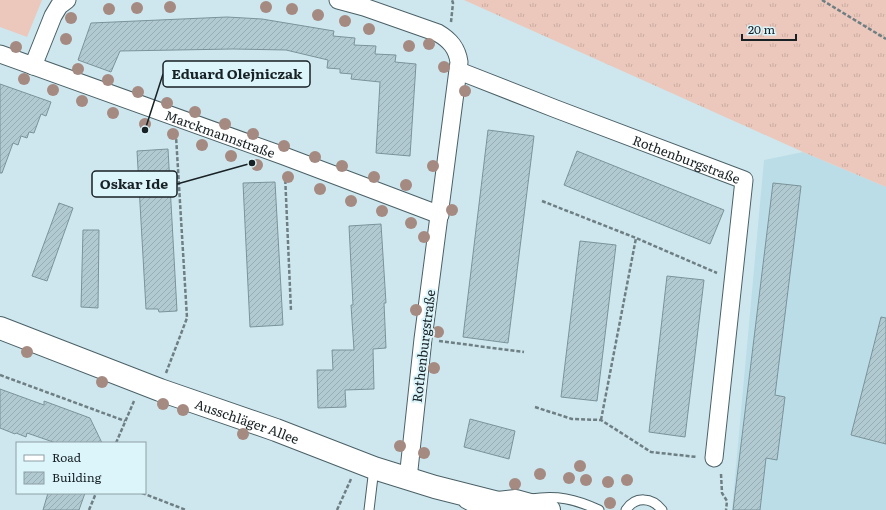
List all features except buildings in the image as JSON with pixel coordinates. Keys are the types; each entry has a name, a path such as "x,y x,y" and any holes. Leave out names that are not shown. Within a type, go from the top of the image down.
{"street":[{"path":"33,66 53,16 59,6 67,0"},
{"name":"Rothenburgstraße","path":"338,0 364,7 438,34 446,38 456,49 458,54 459,71 423,339 408,479"},
{"name":"Marckmannstraße","path":"0,54 284,156 440,215"},
{"name":"Rothenburgstraße","path":"459,71 744,180 714,458"},
{"name":"Ausschläger Allee","path":"0,328 151,386 408,479 509,505 549,510"}],"lane":[{"path":"366,465 369,510"},
{"path":"435,487 477,510"},
{"path":"509,505 546,496 563,497 584,503 599,510"},
{"path":"626,510 633,502 644,500 655,503 662,510"}],"path":[{"path":"822,0 886,39"},
{"path":"116,442 125,421 151,386 187,318 174,117"},
{"path":"284,156 291,311"},
{"path":"542,201 636,238 734,280"},
{"path":"601,420 636,238"},
{"path":"423,339 524,352"},
{"path":"0,374 125,421"},
{"path":"535,407 572,419 601,420 651,452 714,458 720,465 722,493 727,501 726,510"},
{"path":"337,510 366,465"},
{"path":"89,510 96,494"},
{"path":"145,494 186,510"}],"shaded area":[{"path":"803,152 886,187 886,510 732,510 764,160"}],"green space":[{"path":"0,0 42,0 27,37 0,27"},
{"path":"464,0 886,0 886,187 803,152"}],"place":[{"name":"Eduard Olejniczak","path":"145,130"},
{"name":"Oskar Ide","path":"252,163"}]}
